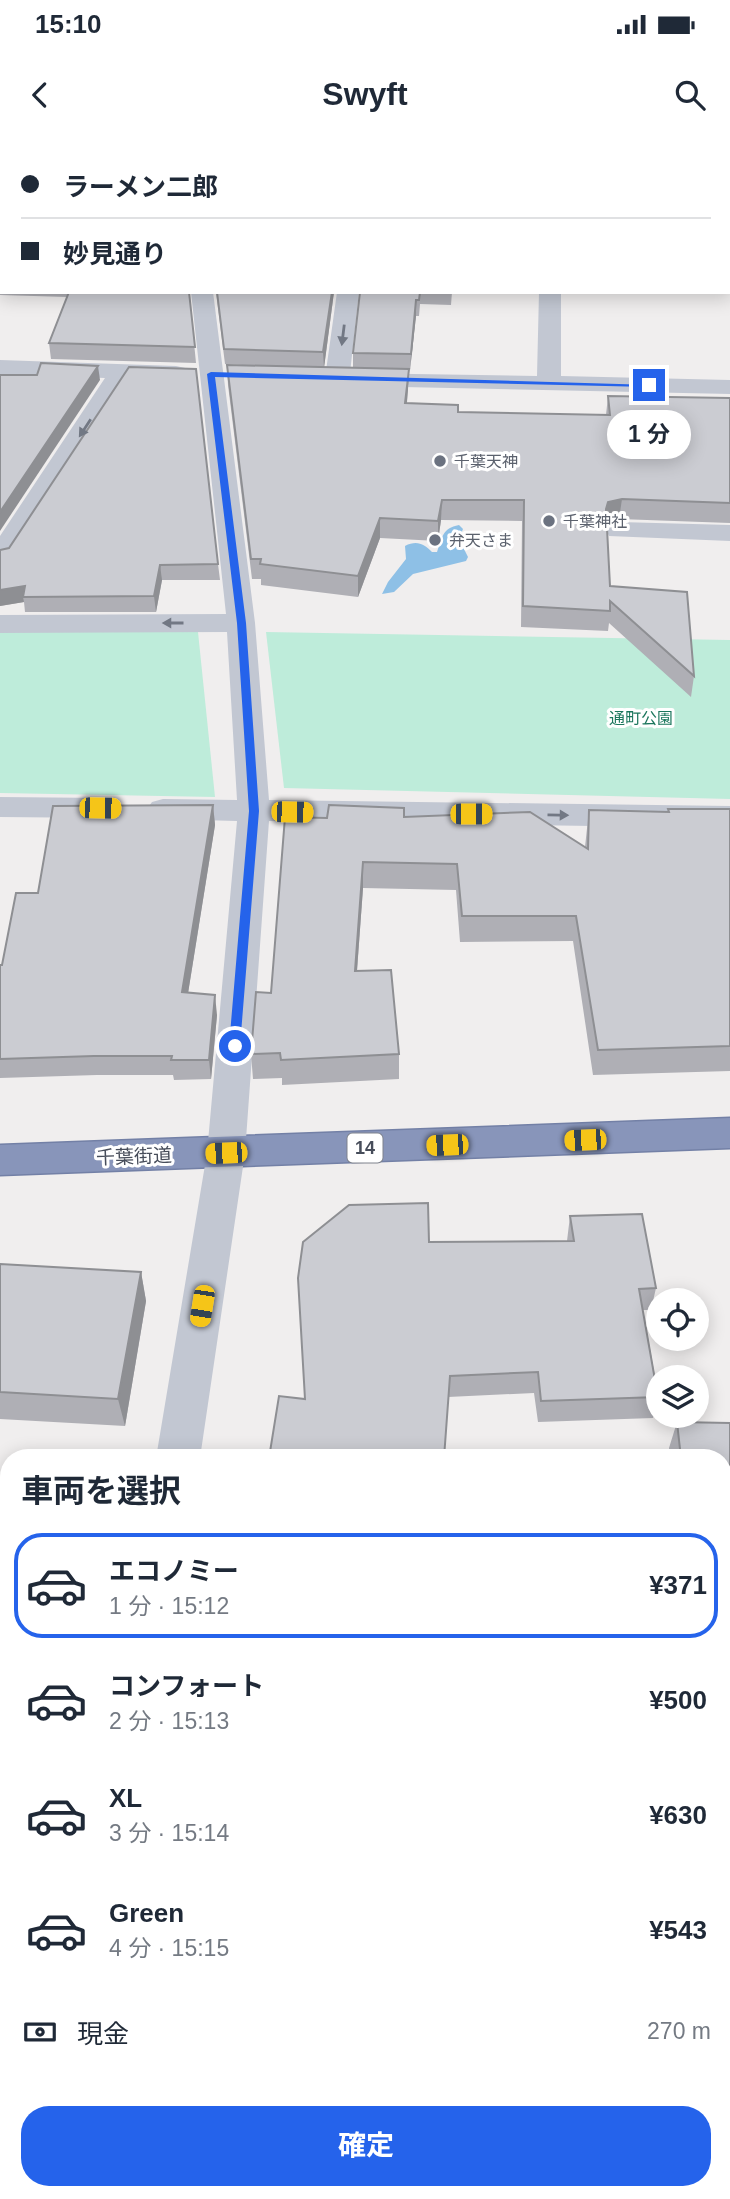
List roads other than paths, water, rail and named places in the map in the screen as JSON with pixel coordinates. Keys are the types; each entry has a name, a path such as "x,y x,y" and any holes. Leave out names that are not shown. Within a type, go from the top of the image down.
{"highway":[{"name":"千葉街道","path":"0,1160 730,1133"}],"street":[{"path":"179,1449 226,1153 254,811 225,375 203,294"},
{"path":"337,378 348,294"},
{"path":"549,383 551,294"},
{"path":"0,367 225,375"},
{"path":"0,556 122,371"},
{"path":"309,377 730,387"},
{"path":"619,530 730,533"},
{"path":"0,624 242,623"},
{"path":"0,807 730,817"}],"water":[{"path":"459,525 463,529 459,539 468,557 466,561 413,574 394,592 382,594 406,559 405,546 420,544 432,552 437,552 446,531"}],"place":[{"name":"千葉天神","path":"440,461"},
{"name":"千葉神社","path":"549,521"},
{"name":"弁天さま","path":"435,540"}],"park label":[{"name":"通町公園","path":"641,718"}]}
